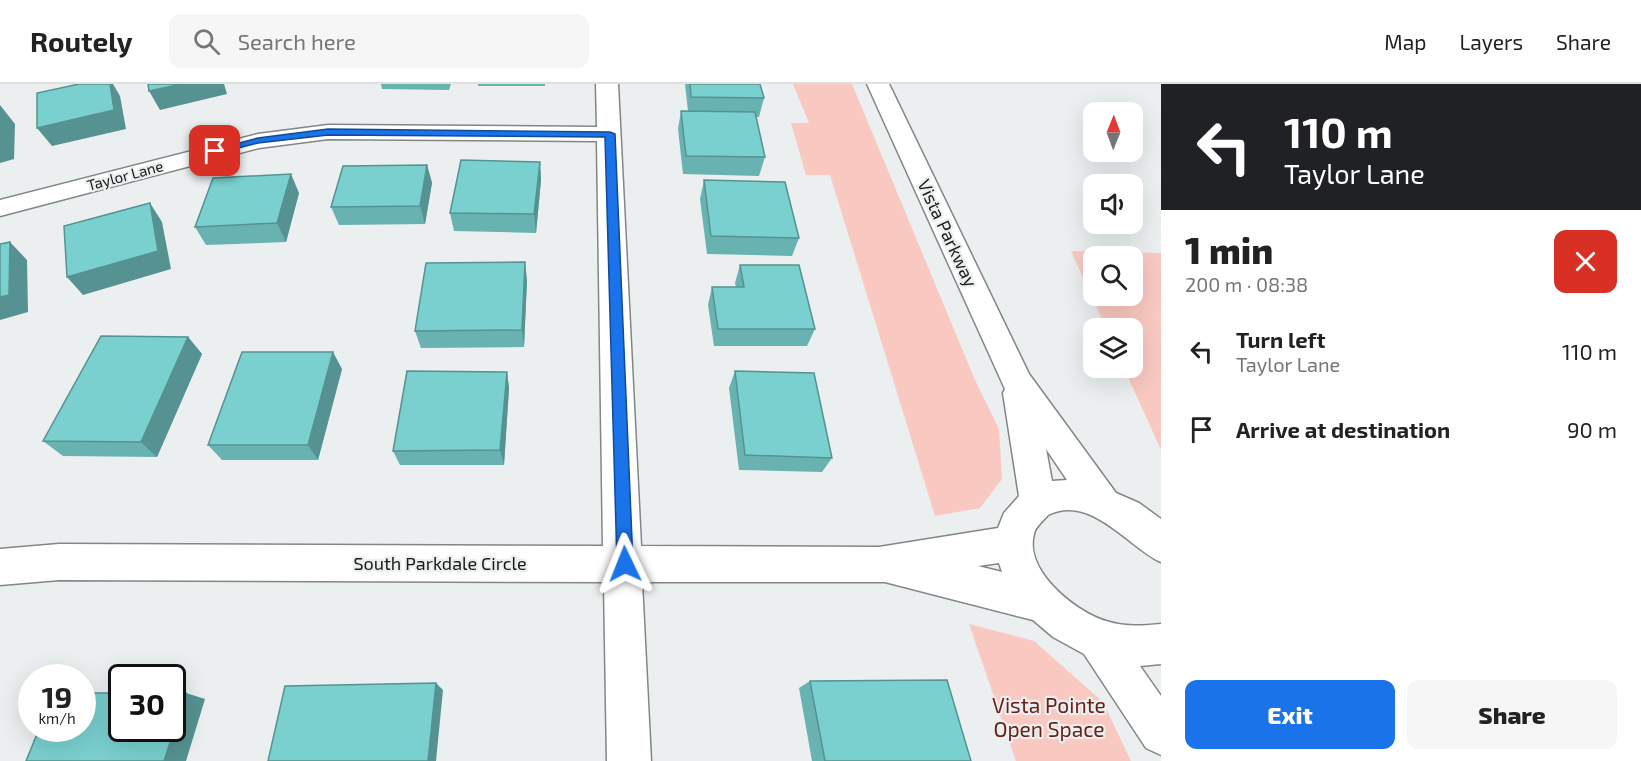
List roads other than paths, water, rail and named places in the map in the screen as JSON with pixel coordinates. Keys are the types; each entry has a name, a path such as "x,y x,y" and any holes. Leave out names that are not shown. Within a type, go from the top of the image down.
{"street":[{"path":"607,84 625,564 629,761"},
{"name":"Vista Parkway","path":"878,84 1017,382 1103,503"},
{"name":"Taylor Lane","path":"0,208 258,141 328,132 610,134"},
{"name":"Vista Parkway","path":"1017,382 1038,502"},
{"path":"1161,544 1129,516 1103,503 1068,496 1057,496 1038,502 1024,512 1016,525 1013,543 1017,562 1026,582 1042,603 1057,617 1099,642 1123,648 1147,648 1161,644"},
{"name":"South Parkdale Circle","path":"0,567 59,562 879,565 1013,543"},
{"name":"South Parkdale Circle","path":"879,565 1004,591 1042,603"},
{"path":"1099,642 1161,732"}],"park label":[{"name":"Vista Pointe Open Space","path":"1049,716"}]}
